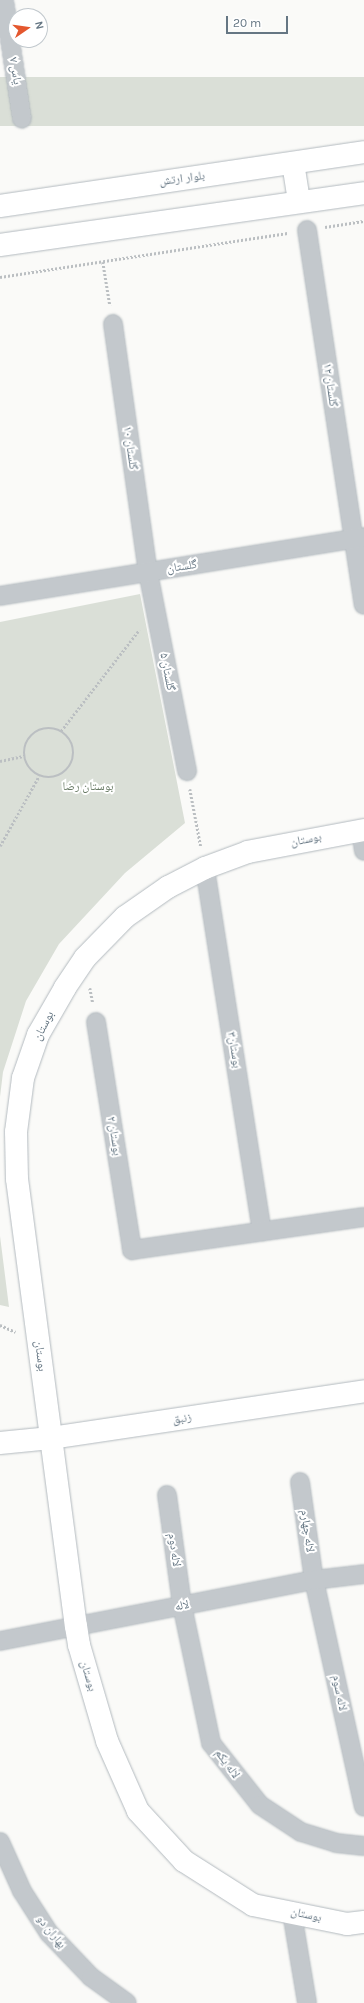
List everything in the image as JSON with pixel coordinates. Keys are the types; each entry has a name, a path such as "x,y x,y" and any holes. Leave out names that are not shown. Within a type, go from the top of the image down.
{"street":[{"name":"یاس ۷","path":"4,0 22,118"},
{"name":"بلوار ارتش","path":"0,206 364,152"},
{"path":"293,163 299,202"},
{"path":"0,245 364,193"},
{"name":"گلستان ۱۲","path":"307,230 359,538 364,605"},
{"name":"گلستان ۱۰","path":"113,324 148,572"},
{"name":"گلستان","path":"0,596 359,538"},
{"name":"گلستان ۵","path":"148,572 187,771"},
{"name":"بوستان","path":"363,837 248,852 205,868 168,887 137,908 97,944 65,988 38,1035 23,1078 16,1132 17,1179 76,1626 79,1645 107,1741 138,1811 184,1860 253,1905 347,1924 364,1922"},
{"name":"بوستان۳","path":"205,868 262,1232"},
{"name":"بوستان ۲","path":"96,1022 132,1250 262,1232"},
{"path":"262,1232 364,1217"},
{"name":"زنبق","path":"0,1443 51,1438 364,1391"},
{"name":"لاله چهارم","path":"300,1482 314,1580"},
{"name":"لاله دوم","path":"166,1495 182,1606"},
{"name":"لاله","path":"0,1641 314,1580 364,1574"},
{"name":"لاله سوم","path":"314,1580 364,1807"},
{"name":"لاله یکم","path":"182,1606 211,1743 236,1778 260,1805 301,1832 336,1843 364,1846"},
{"name":"بهاران دو","path":"0,1842 22,1892 49,1933 91,1977 127,2003"},
{"path":"292,1913 307,2003"}],"path":[{"path":"0,278 364,221"},
{"path":"103,262 113,324"},
{"path":"61,731 155,609"},
{"path":"54,728 61,731 72,742 74,751 70,767 56,777 39,776 32,771 24,756 27,741 39,730 54,728"},
{"path":"0,761 24,756"},
{"path":"187,771 205,868"},
{"path":"0,846 39,776"}],"green space":[{"path":"0,77 364,77 364,126 0,126"},
{"name":"بوستان رضا","path":"140,594 185,823 125,873 59,944 26,1001 3,1072 0,1097 0,622"},
{"path":"0,1236 9,1307 0,1305"}]}
